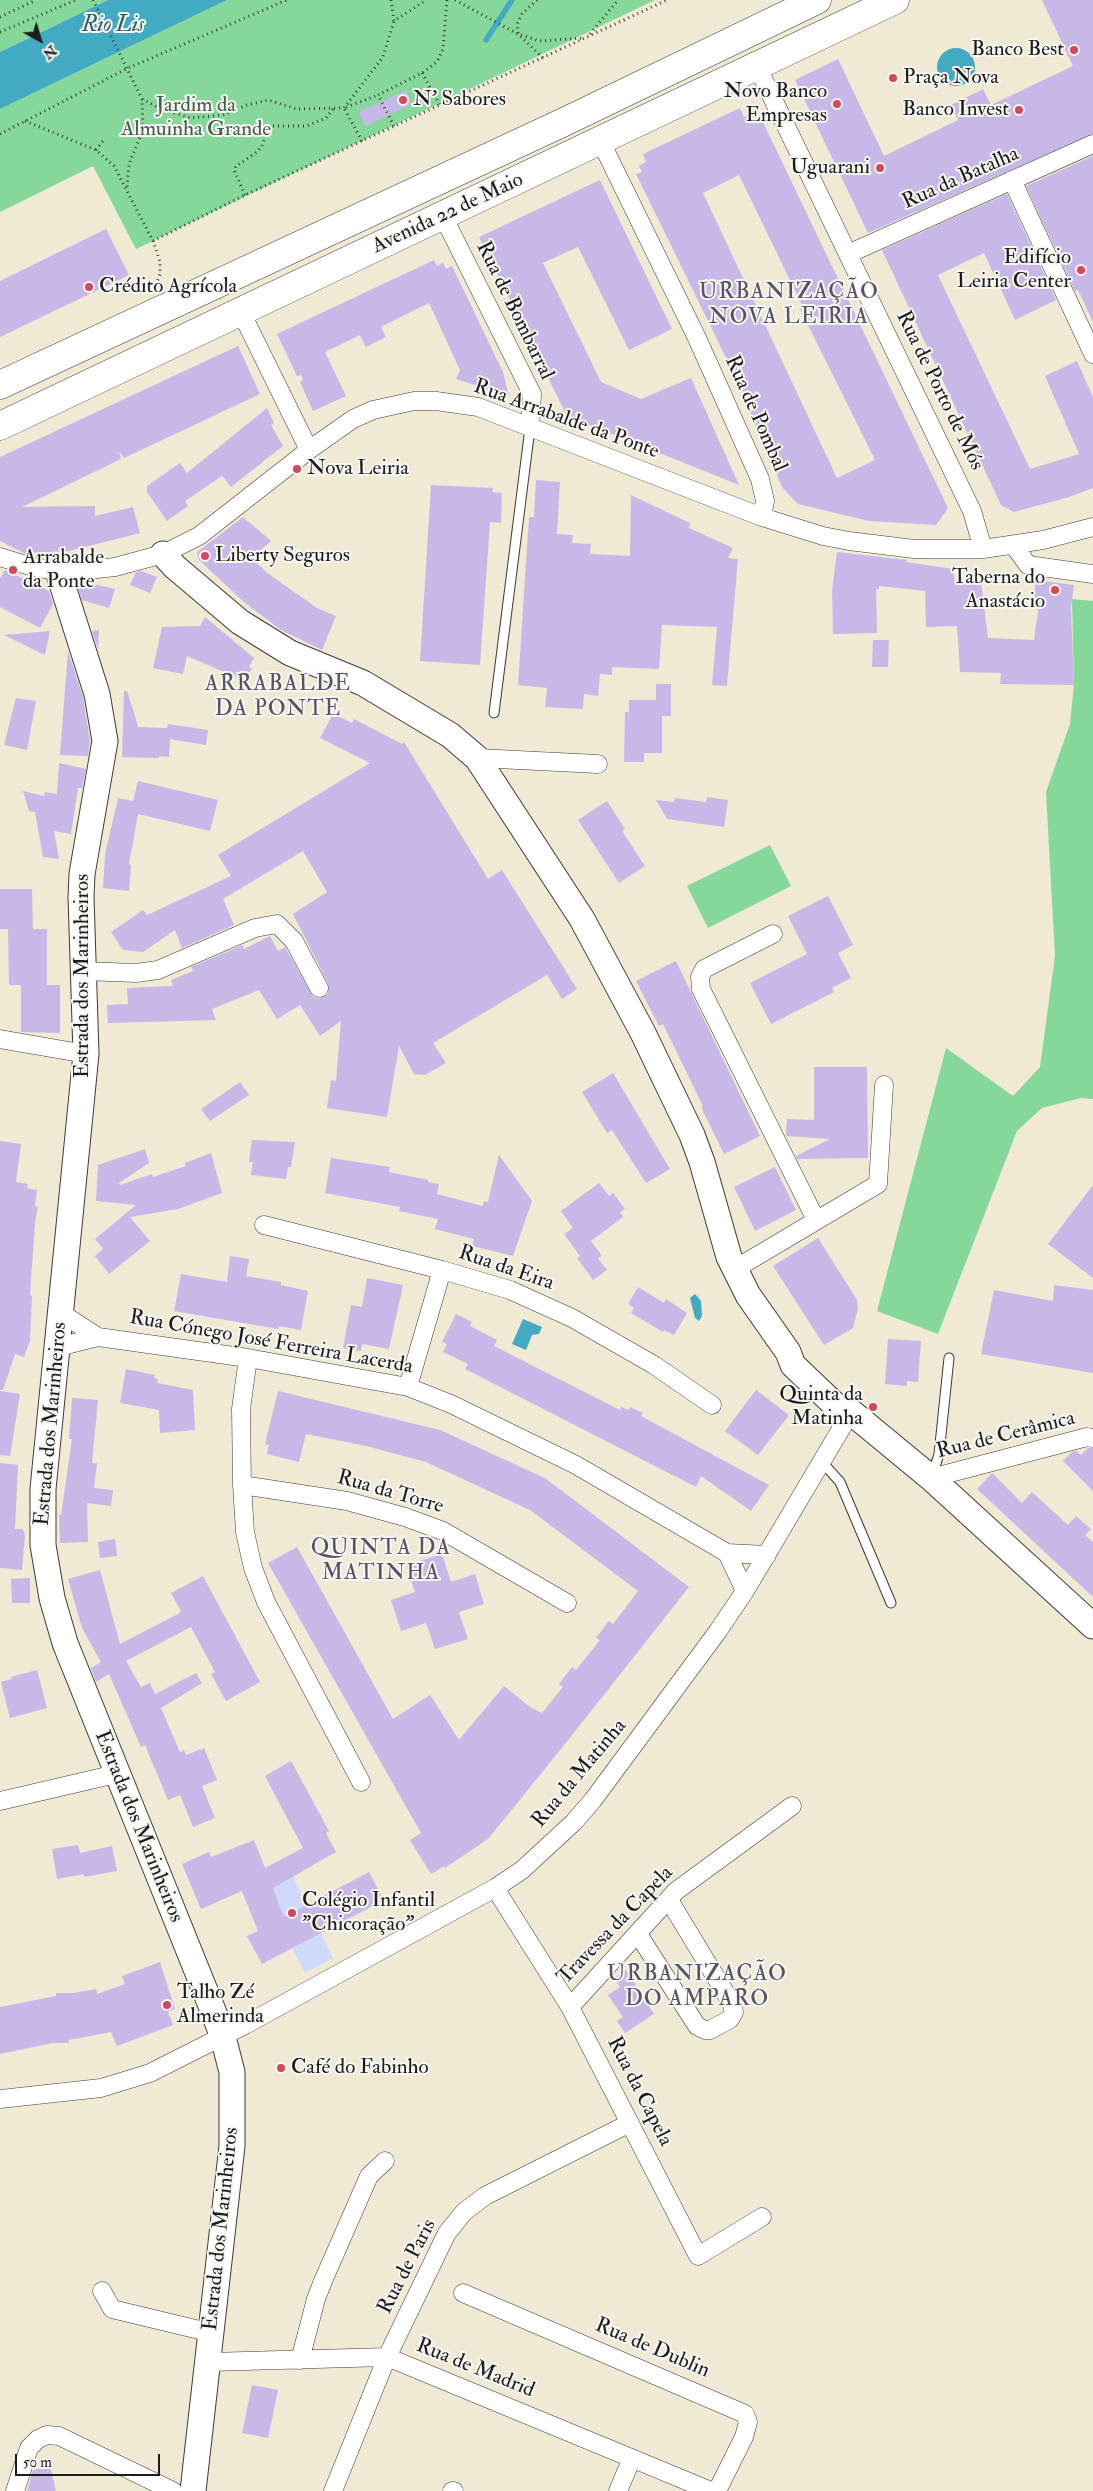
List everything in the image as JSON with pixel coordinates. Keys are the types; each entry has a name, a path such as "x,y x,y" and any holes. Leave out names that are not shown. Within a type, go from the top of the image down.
{"main road":[{"name":"Avenida 22 de Maio","path":"0,385 564,122 817,0"},
{"name":"Avenida 22 de Maio","path":"0,426 601,142 895,0"}],"street":[{"name":"Rua de Porto de Mós","path":"757,66 972,511 983,549"},
{"name":"Rua de Pombal","path":"601,142 697,338 760,478 765,501 762,517"},
{"name":"Rua da Batalha","path":"848,254 1093,144"},
{"path":"1012,180 1093,354"},
{"name":"Rua de Bombarral","path":"443,216 532,394 530,428"},
{"path":"241,312 308,450"},
{"name":"Rua Arrabalde da Ponte","path":"1,560 58,570 116,567 163,554 200,536 308,450 353,419 373,410 414,401 436,401 478,408 762,517 824,536 865,544 932,550 983,549 1014,546 1093,527"},
{"path":"1014,546 1028,565 1093,574"},
{"path":"163,554 175,567 246,626 290,653 363,683 450,735 477,758 582,919 643,1033 692,1134 702,1162 726,1247 735,1269 748,1295 788,1352 800,1357 843,1397 851,1412 931,1478 1093,1626"},
{"name":"Estrada dos Marinheiros","path":"58,570 98,694 104,728 103,756 82,874 86,1054 43,1489 42,1516 46,1563 52,1598 65,1643 222,2037 232,2072 233,2114 209,2362 193,2491"},
{"path":"477,758 598,764"},
{"path":"83,971 136,973 158,970 255,928 277,924 294,941 320,988"},
{"path":"773,934 704,969 700,977 701,989 816,1220"},
{"path":"0,1039 86,1054"},
{"path":"735,1269 878,1184 884,1085"},
{"name":"Rua da Eira","path":"264,1225 442,1270 510,1290 572,1318 654,1365 712,1405"},
{"path":"408,1387 442,1270"},
{"name":"Rua Cónego José Ferreira Lacerda","path":"61,1313 98,1337"},
{"name":"Rua Cónego José Ferreira Lacerda","path":"58,1347 98,1337 248,1358 408,1387 451,1404 576,1465 727,1553 767,1555"},
{"path":"248,1358 241,1409 242,1485 245,1532 253,1568 266,1602 361,1782"},
{"name":"Rua da Matinha","path":"0,2099 101,2088 150,2073 222,2037 495,1888 551,1845 593,1800 745,1591 851,1412"},
{"name":"Rua de Cerâmica","path":"931,1478 1086,1437 1093,1438"},
{"name":"Rua da Torre","path":"242,1485 347,1501 405,1517 443,1531 568,1603"},
{"path":"727,1553 745,1591"},
{"path":"0,1801 116,1774"},
{"name":"Travessa da Capela","path":"570,2007 676,1891 792,1806"},
{"name":"Rua da Capela","path":"495,1888 570,2007 698,2256 762,2217"},
{"path":"638,1934 697,2026 704,2030 710,2030 730,2019 734,2012 732,2004 669,1900"},
{"name":"Rua de Paris","path":"333,2491 387,2357 447,2233 464,2212 485,2196 630,2123"},
{"path":"300,2360 316,2299 323,2281 369,2176 384,2161"},
{"path":"102,2291 112,2309 212,2333"},
{"name":"Rua de Dublin","path":"463,2293 744,2414 748,2422 744,2438 717,2491"},
{"name":"Rua de Madrid","path":"209,2362 387,2357 711,2491"},
{"path":"15,2491 28,2448 38,2439 47,2435 59,2436 173,2491"},
{"path":"618,2491 632,2458"}],"lane":[{"path":"494,714 530,428"},
{"path":"931,1478 939,1454 949,1358"},
{"path":"822,1462 840,1482 891,1603"}],"path":[{"path":"0,17 36,0"},
{"path":"0,32 76,0"},
{"path":"93,0 142,99 142,130 129,164 127,189"},
{"path":"0,134 128,68 288,0"},
{"path":"344,108 384,57 394,21 390,0"},
{"path":"394,21 426,0"},
{"path":"142,99 161,110 192,118 223,115 247,105 268,100 296,109 344,108 378,94 422,72 441,56 447,0"},
{"path":"455,0 518,34 540,40 568,40 587,37 618,0"},
{"path":"537,0 522,14 518,24 518,34 543,58"},
{"path":"153,241 244,195 666,0"},
{"path":"422,72 440,105"},
{"path":"378,94 394,126"},
{"path":"344,108 362,141"},
{"path":"244,195 234,170 236,166 257,152 262,146 269,126 307,126 326,118 334,109"},
{"path":"25,121 96,150 114,166 153,241 160,262 160,274 152,291"},
{"path":"96,150 105,138"}],"shaded area":[{"name":"Colégio Infantil \"Chicoração\"","path":"284,1858 333,1958 305,1973 267,1899 276,1896 265,1868"}],"green space":[{"path":"0,0 108,0 0,52"},
{"name":"Jardim da Almuinha Grande","path":"227,0 655,0 136,249 93,166 0,212 0,109"},
{"path":"1072,599 1093,601 1093,1099 1081,1098 1042,1108 1017,1131 938,1334 877,1311 946,1048 1013,1096 1040,1067 1055,956 1046,792 1070,724 1074,684"},
{"path":"770,845 791,886 708,928 687,886"}],"water":[{"name":"Rio Lis","path":"108,0 227,0 0,109 0,52"},
{"path":"956,48 970,53 975,67 970,81 956,86 942,81 937,67 942,53"},
{"path":"695,1294 701,1301 702,1316 699,1321 695,1318 690,1298"},
{"path":"523,1319 542,1327 539,1334 532,1335 526,1350 512,1344"}],"building":[{"path":"1042,0 1093,0 1093,134 868,233 795,80 838,59 884,156 958,120 951,105 983,89 991,105 1073,66"},
{"path":"406,90 412,104 365,126 359,112"},
{"path":"740,108 744,117 752,113 755,119 760,116 948,508 936,525 869,521 798,504 782,487 734,374 636,174 642,172 639,166 646,162 643,154","holes":["739,175 803,307 800,309 875,460 837,478 703,193"]},
{"path":"1093,156 1093,322 1078,290 1075,291 1026,186"},
{"path":"600,180 672,329 629,350 578,247 543,263 601,382 641,399 691,378 739,485 567,416 479,237"},
{"path":"1007,194 1056,300 1015,320 984,253 938,275 1030,469 1079,454 1045,376 1077,361 1093,397 1093,488 1069,497 1014,512 1001,505 882,250"},
{"path":"106,229 129,275 0,337 0,281"},
{"path":"434,260 437,266 443,263 446,269 452,266 503,372 509,396 456,379 460,370 429,303 381,327 386,337 366,347 360,335 325,352 346,396 313,411 300,382 303,379 301,375 297,376 277,334"},
{"path":"238,346 260,394 124,458 119,451 121,459 22,507 95,506 95,516 133,507 140,533 69,551 24,553 0,541 0,457"},
{"path":"267,408 274,423 271,425 283,446 231,487 222,476 185,501 188,506 167,521 147,492 147,486 180,463 187,473"},
{"path":"536,480 560,482 557,534 573,535 572,543 591,544 590,554 630,556 631,495 690,523 689,528 733,548 728,558 738,559 727,686 712,685 717,627 662,625 659,669 612,667 612,675 600,674 598,696 584,694 583,709 545,707 547,688 518,685 529,517 534,517"},
{"path":"431,485 493,488 492,492 502,493 501,523 490,522 480,665 420,661"},
{"path":"243,517 271,541 252,558 266,572 317,608 336,616 322,650 281,630 244,602 199,560 197,552"},
{"path":"837,552 907,560 906,562 953,569 955,584 981,581 988,638 1034,640 1039,604 1033,603 1036,580 1074,585 1071,608 1074,685 1000,684 1001,673 960,672 957,626 926,627 925,591 879,586 879,589 876,589 877,633 833,634 832,590"},
{"path":"5,570 49,591 53,604 40,628 0,607 0,578"},
{"path":"141,571 157,577 150,593 130,585 136,572"},
{"path":"80,581 115,589 109,608 82,600 78,588"},
{"path":"205,617 254,658 249,667 252,669 243,680 187,656 183,674 153,668 162,627 200,626"},
{"path":"99,630 98,649 92,631"},
{"path":"50,631 45,655 4,635"},
{"path":"873,640 889,640 888,667 872,667"},
{"path":"68,651 83,697 90,741 88,756 60,755"},
{"path":"656,684 671,684 671,716 662,716 662,753 644,753 644,762 624,762 625,712 629,712 629,700 656,700"},
{"path":"124,691 127,691 139,729 139,727 167,728 168,724 208,730 206,745 170,739 169,757 122,757"},
{"path":"16,698 36,701 27,750 4,745"},
{"path":"333,714 352,723 354,719 402,744 404,742 488,879 502,870 577,989 562,999 547,975 433,1043 446,1063 425,1075 414,1074 399,1046 387,1117 327,1108 331,1080 336,1081 341,1021 320,1036 300,1005 277,1019 259,990 212,1009 216,1020 108,1023 107,1005 128,1004 127,988 173,986 171,980 193,971 191,967 243,945 244,949 270,936 278,951 285,947 313,997 319,999 328,994 328,983 293,914 327,892 303,851 223,899 234,925 182,948 175,930 143,952 123,950 111,932 143,910 147,915 231,876 218,855 370,763 320,738"},
{"path":"59,763 86,769 82,788 78,788 71,834 54,831 59,859 43,857 35,812 29,811 23,791 44,796 45,792 57,794"},
{"path":"138,781 218,800 210,831 138,814 129,864 131,865 129,891 103,888 105,855 118,798 133,801"},
{"path":"707,797 728,800 724,827 667,819 656,800 674,802 675,798 706,802"},
{"path":"607,801 625,829 622,831 645,866 619,883 578,820"},
{"path":"0,889 32,889 33,929 47,929 47,985 60,985 60,1033 21,1032 21,985 9,985 8,929 0,929"},
{"path":"828,896 853,945 838,953 851,978 832,988 834,992 771,1024 750,983 807,954 788,916"},
{"path":"676,961 760,1136 724,1154 663,1024 659,1026 636,981"},
{"path":"814,1067 867,1067 868,1158 797,1159 796,1156 830,1139 786,1136 787,1119 814,1120"},
{"path":"613,1073 670,1169 646,1183 612,1130 607,1133 582,1092"},
{"path":"240,1082 249,1095 210,1121 201,1109"},
{"path":"252,1140 295,1142 291,1167 288,1167 286,1179 251,1175 253,1162 249,1162"},
{"path":"0,1141 21,1144 16,1182 28,1184 27,1188 37,1190 35,1206 38,1207 35,1222 30,1295 32,1296 30,1341 24,1357 15,1354 3,1390 0,1390"},
{"path":"145,1149 149,1163 119,1183 120,1185 152,1174 153,1177 186,1166 185,1163 211,1153 222,1193 178,1209 130,1217 150,1241 109,1274 95,1256 103,1249 95,1239 136,1205 96,1201 98,1165"},
{"path":"499,1155 532,1201 513,1256 472,1246 474,1239 435,1229 438,1219 399,1211 400,1207 325,1193 331,1158 390,1167 389,1172 439,1184 437,1194 483,1206 484,1201 488,1202"},
{"path":"775,1167 796,1210 755,1231 734,1187"},
{"path":"599,1183 609,1196 613,1193 625,1209 620,1212 623,1217 591,1241 602,1256 598,1258 607,1270 593,1280 577,1258 580,1256 564,1234 573,1228 561,1211"},
{"path":"1093,1185 1093,1278 1048,1244"},
{"path":"818,1238 857,1300 858,1309 853,1328 824,1345 773,1266"},
{"path":"230,1256 249,1259 246,1276 281,1282 281,1285 308,1291 301,1330 279,1326 278,1329 174,1311 181,1274 227,1282"},
{"path":"367,1278 403,1285 389,1349 362,1344 361,1351 343,1348 351,1305 362,1307"},
{"path":"1054,1285 1093,1290 1093,1373 981,1354 994,1290 1053,1301"},
{"path":"638,1287 664,1303 666,1299 687,1313 674,1335 664,1330 663,1332 631,1313 634,1308 628,1304"},
{"path":"456,1314 472,1322 470,1326 497,1340 494,1346 620,1410 621,1407 629,1410 630,1407 643,1413 641,1416 769,1485 751,1511 701,1476 696,1487 465,1369 468,1364 443,1352 447,1344 442,1342"},
{"path":"888,1339 921,1341 918,1382 907,1381 907,1386 885,1384"},
{"path":"126,1369 155,1375 154,1378 158,1379 157,1383 193,1390 195,1430 160,1433 159,1410 120,1403"},
{"path":"756,1390 789,1415 758,1455 725,1431"},
{"path":"0,1391 20,1394 10,1456 0,1455"},
{"path":"278,1391 440,1430 545,1478 689,1587 488,1839 445,1868 444,1866 431,1874 410,1840 421,1833 268,1563 297,1547 393,1719 430,1695 459,1740 504,1686 530,1707 542,1713 563,1687 559,1684 572,1667 576,1670 600,1640 596,1638 609,1621 613,1624 638,1591 530,1510 426,1462 366,1446 306,1434 299,1462 267,1454 269,1445 265,1444"},
{"path":"72,1398 98,1400 92,1463 97,1463 94,1488 113,1490 111,1506 87,1503 88,1542 60,1543 59,1515 61,1515 72,1439 69,1439"},
{"path":"1088,1448 1093,1448 1093,1491 1063,1461 1072,1452 1076,1451 1081,1455"},
{"path":"0,1463 18,1465 15,1529 23,1529 25,1536 22,1570 0,1568"},
{"path":"992,1473 1022,1503 1032,1492 1068,1525 1076,1516 1091,1529 1085,1535 1093,1542 1093,1597 977,1489"},
{"path":"115,1539 117,1556 100,1558 98,1542"},
{"path":"442,1554 451,1582 475,1574 484,1604 459,1612 468,1639 435,1649 426,1623 401,1631 391,1600 415,1592 406,1565"},
{"path":"100,1570 120,1644 178,1614 181,1611 171,1593 203,1576 260,1682 226,1701 211,1674 215,1672 191,1627 126,1661 141,1687 150,1683 155,1694 196,1673 202,1683 161,1708 180,1752 184,1750 186,1755 204,1748 217,1780 202,1786 215,1818 193,1827 180,1795 168,1800 145,1745 141,1747 109,1674 96,1682 91,1668 101,1662 82,1628 68,1579"},
{"path":"30,1578 30,1603 12,1603 11,1579"},
{"path":"37,1670 47,1708 10,1718 1,1682 12,1679 11,1677"},
{"path":"291,1761 329,1831 326,1833 336,1852 273,1888 284,1917 369,1872 384,1900 262,1964 247,1936 258,1931 242,1891 201,1909 182,1864 209,1852 211,1857 254,1840 265,1868 303,1848 265,1776"},
{"path":"78,1845 80,1853 112,1846 117,1871 84,1877 84,1874 57,1879 52,1849"},
{"path":"160,1962 175,2009 168,2012 173,2025 117,2046 111,2032 69,2040 68,2043 53,2043 0,2054 0,2007 56,1996 56,1993 73,1993 96,1989 97,1994 125,1984 122,1976"},
{"path":"626,1970 654,2014 625,2033 617,2021 623,2017 608,1995 620,1987 614,1978"},
{"path":"252,2385 278,2390 268,2438 242,2433"},
{"path":"50,2466 56,2491 27,2491 33,2470"}],"waterway":[{"path":"486,40 512,0"}],"place":[{"name":"Banco Best","path":"1074,50"},
{"name":"Praça Nova","path":"893,78"},
{"name":"N' Sabores","path":"403,100"},
{"name":"Novo Banco Empresas","path":"837,104"},
{"name":"Banco Invest","path":"1019,110"},
{"name":"Uguarani","path":"880,168"},
{"name":"Edifício Leiria Center","path":"1081,270"},
{"name":"Crédito Agrícola","path":"89,287"},
{"name":"Nova Leiria","path":"297,469"},
{"name":"Liberty Seguros","path":"205,556"},
{"name":"Arrabalde da Ponte","path":"13,570"},
{"name":"Taberna do Anastácio","path":"1055,590"},
{"name":"Quinta da Matinha","path":"873,1407"},
{"name":"Colégio Infantil \"Chicoração\"","path":"292,1913"},
{"name":"Talho Zé Almerinda","path":"167,2005"},
{"name":"Café do Fabinho","path":"281,2068"}],"district":[{"name":"URBANIZAÇÃO NOVA LEIRIA","path":"789,306"},
{"name":"ARRABALDE DA PONTE","path":"278,698"},
{"name":"QUINTA DA MATINHA","path":"381,1562"},
{"name":"URBANIZAÇÃO DO AMPARO","path":"697,1988"}]}
